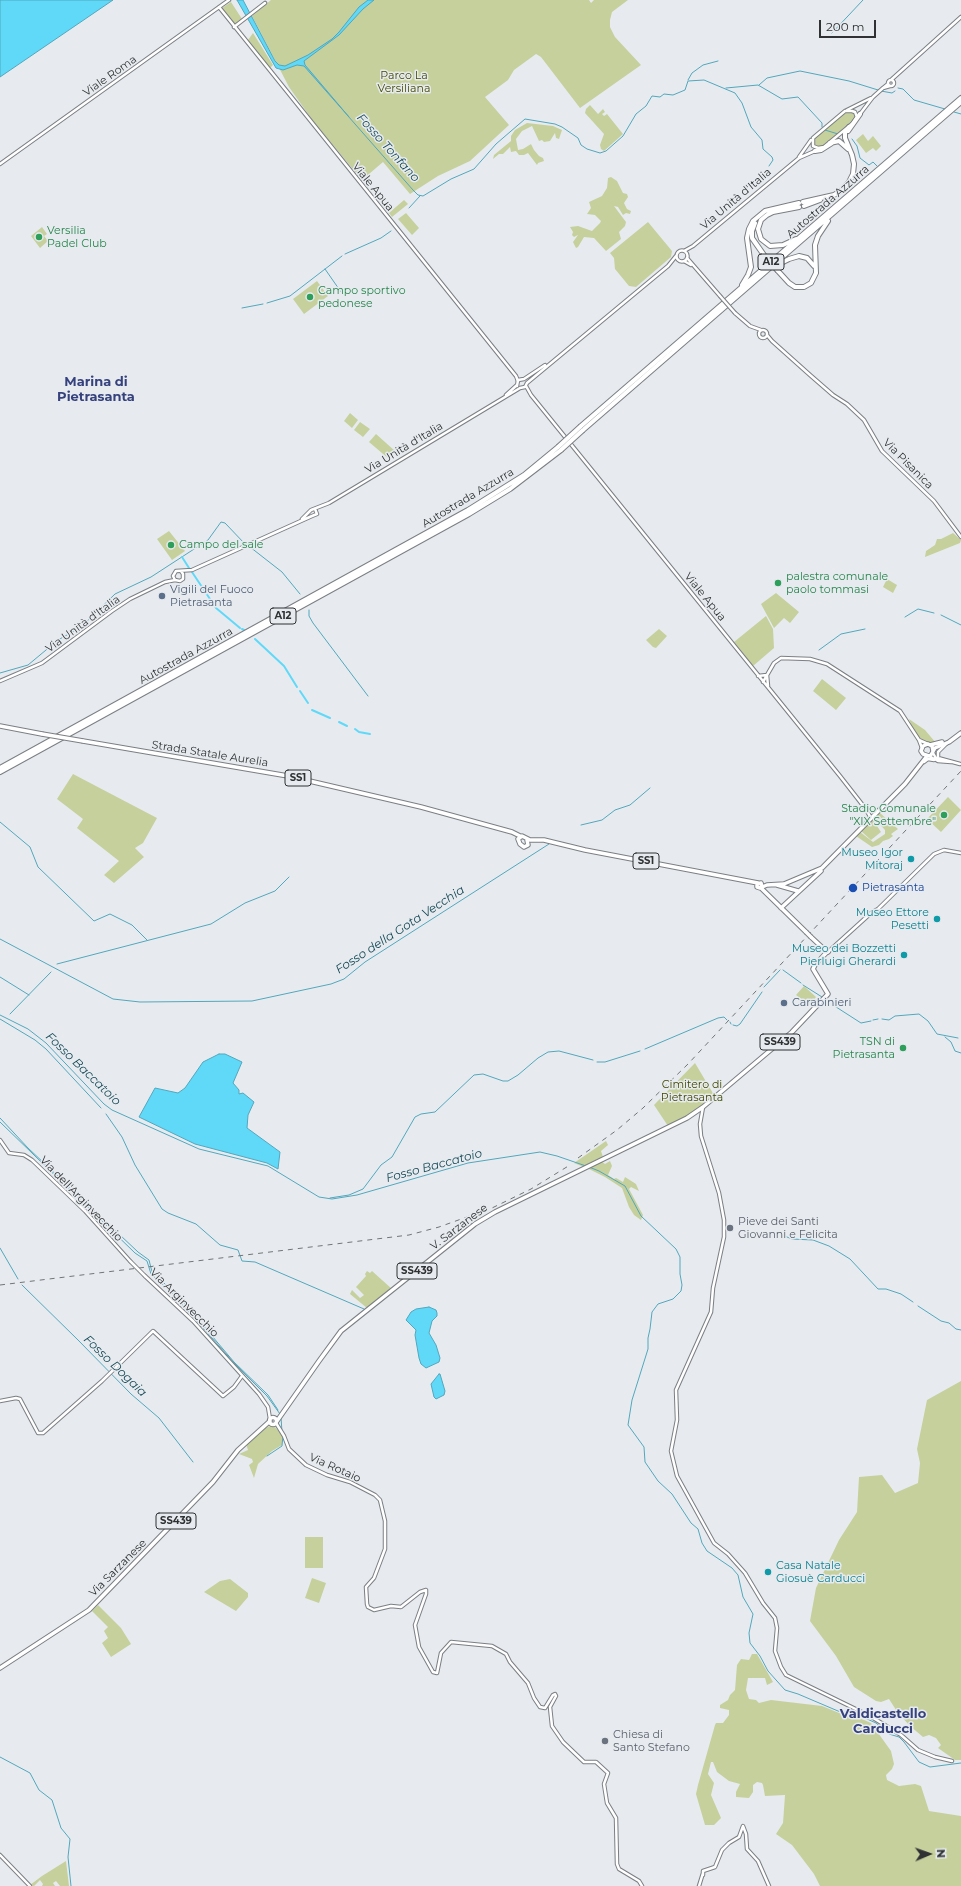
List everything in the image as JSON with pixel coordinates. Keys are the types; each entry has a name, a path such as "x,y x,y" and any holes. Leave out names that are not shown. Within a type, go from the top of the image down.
{"highway":[{"name":"Autostrada Azzurra","path":"0,772 474,511 525,478 733,294 816,225 961,98"},
{"name":"Autostrada Azzurra","path":"582,428 843,206 961,102"},
{"path":"733,294 746,280 750,270 751,262 747,238 750,227 760,214 825,198 840,192 849,182 854,167 846,134 860,114"},
{"path":"849,127 845,136 851,152"},
{"path":"815,151 824,148 832,142 842,143 851,152"},
{"path":"772,211 759,216 752,231 755,243 789,283 795,287 804,287 811,283 816,273 814,254 818,236 822,228 843,206"},
{"path":"772,211 763,218 758,229 761,239 770,246 786,244 816,225"},
{"path":"765,273 785,260 799,256 810,260 814,265 815,271 812,280 802,287 792,284 778,271"},
{"name":"Autostrada Azzurra","path":"0,768 468,510 517,479 559,448"}],"main road":[{"name":"Strada Statale Aurelia","path":"0,726 288,776 421,807 509,831 519,837 525,836 528,840 546,840 585,850 747,881 760,886"},
{"path":"783,908 798,891 905,784 937,747 949,742 961,733"},
{"path":"921,764 923,746 953,739"},
{"path":"929,745 930,754"},
{"path":"922,751 930,754"},
{"name":"Strada Statale Aurelia","path":"519,837 521,846 527,846"},
{"path":"527,846 528,840"},
{"path":"527,846 534,842 546,840"},
{"path":"760,886 795,880 822,868"},
{"path":"778,884 798,891"},
{"path":"760,886 827,952"},
{"name":"SS439","path":"703,1107 799,1026 828,993 815,974 813,968 827,952"},
{"name":"V. Sarzanese","path":"273,1421 280,1415 330,1345 347,1326 489,1215 688,1118 703,1107"},
{"name":"Via Sarzanese","path":"0,1668 89,1610 204,1491 238,1450 273,1421"}],"street":[{"name":"Viale Roma","path":"0,164 229,0"},
{"path":"234,27 265,3"},
{"name":"Viale Apua","path":"219,7 519,380"},
{"path":"889,85 898,74 961,16"},
{"path":"873,97 883,88 893,85 892,81"},
{"name":"Via Unità d'Italia","path":"684,250 693,246 798,158 813,138 845,111 873,97"},
{"name":"Via Unità d'Italia","path":"798,158 832,142 856,120 873,97"},
{"path":"845,111 852,110 855,112 856,120"},
{"path":"813,138 813,146 821,148"},
{"path":"687,254 693,246"},
{"path":"501,399 524,386 668,266 678,252 684,250 687,254 687,258 684,261 679,261 668,266"},
{"path":"676,256 679,261"},
{"name":"Via Pisanica","path":"687,258 735,313 754,328 759,333 760,337 772,341"},
{"name":"Via Pisanica","path":"684,261 693,266"},
{"name":"Via Pisanica","path":"754,328 766,331 767,335 772,341 864,420 882,451 934,501 961,537"},
{"path":"759,333 762,330"},
{"path":"764,338 767,335"},
{"path":"501,399 517,385 519,380 524,379 557,357"},
{"path":"524,379 524,386"},
{"path":"517,385 524,386"},
{"name":"Viale Apua","path":"524,386 873,817"},
{"name":"Via Unità d'Italia","path":"314,509 329,503 501,399"},
{"path":"173,575 175,580 180,581 192,570 311,514 315,516 317,512 329,503"},
{"path":"311,514 311,510 314,509 317,512"},
{"path":"165,582 177,571 192,570"},
{"path":"181,571 183,578"},
{"name":"Via Unità d'Italia","path":"0,681 42,663 120,605 165,582 175,580"},
{"path":"763,682 774,663 784,657 810,659 827,664 900,711 919,740 922,751"},
{"path":"758,676 767,675"},
{"path":"767,675 769,689"},
{"path":"919,740 929,745"},
{"path":"949,742 938,752 938,758 960,764"},
{"path":"930,754 937,760 960,764"},
{"path":"930,754 938,761"},
{"path":"918,768 928,759 951,762"},
{"path":"827,952 882,905 938,851 948,850 961,853"},
{"path":"703,1107 700,1124 701,1136 718,1193 724,1226 724,1237 713,1288 711,1312 676,1390 677,1420 671,1451 677,1476 714,1543 728,1554 745,1573 774,1618 777,1628 775,1651 781,1667 786,1675 870,1716 901,1735 918,1750 940,1759 952,1761"},
{"name":"Via dell'Arginvecchio","path":"0,1140 9,1153 24,1155 32,1160 85,1212 130,1261"},
{"name":"Via Arginvecchio","path":"130,1261 193,1321 265,1401 270,1412"},
{"path":"0,1401 16,1398 20,1399 40,1434 46,1431 153,1331 223,1396 234,1387 242,1376"},
{"name":"Via Rotaio","path":"270,1412 273,1421 280,1428 289,1449 306,1464 327,1475 350,1482 375,1495 380,1500 385,1521 385,1549 377,1571 366,1589 368,1607 374,1610 391,1606 401,1607 420,1592 426,1590 415,1625 419,1646 433,1672 437,1673 441,1653 451,1642 492,1646 506,1654 510,1662 528,1683 540,1708 545,1708 553,1694 555,1694 556,1696 550,1707 552,1726 563,1742 584,1762 596,1762 608,1773 604,1784 607,1803 616,1818 617,1864 619,1869 639,1881 642,1886"},
{"path":"699,1886 705,1870 715,1867 719,1854 729,1843 739,1837 743,1826 746,1834 747,1849 758,1861 769,1886"},
{"path":"0,1855 30,1886"}],"green space":[{"name":"Parco La Versiliana","path":"271,0 589,0 591,3 594,0 628,0 612,12 610,27 615,37 641,65 580,108 541,57 536,54 514,70 508,80 485,97 509,125 470,161 438,176 410,194 383,162 362,180 313,121 289,87 252,16"},
{"path":"231,2 242,19 235,25 222,8"},
{"path":"253,33 273,65 270,68 248,40"},
{"path":"590,105 598,114 603,109 605,112 602,114 604,116 607,114 623,134 604,151 601,149 600,145 604,134 585,113 586,109"},
{"path":"851,111 856,115 855,119 847,128 827,144 818,147 814,146 814,140 816,137 836,119"},
{"path":"527,123 553,126 562,130 559,139 556,138 555,133 550,141 544,142 542,140 539,141 532,126 522,131 516,139 518,150 531,144 534,150 543,158 544,161 538,163 537,165 528,153 519,155 516,151 511,152 510,147 503,154 499,154 493,159 494,155 511,141 511,136 515,130"},
{"path":"863,134 868,141 873,136 881,146 876,151 873,148 866,153 856,140"},
{"path":"611,177 617,181 623,193 627,194 628,197 624,203 627,209 631,211 630,214 626,213 623,215 618,207 614,206 626,222 625,226 619,232 621,239 606,251 594,238 584,237 576,248 573,242 578,235 574,237 572,235 573,232 570,227 578,226 592,231 600,223 601,221 595,215 587,214 591,208 589,202 602,196 607,188 608,178"},
{"path":"404,200 408,204 392,217 389,213"},
{"path":"406,213 419,228 412,235 398,219"},
{"path":"648,222 672,251 671,257 636,287 629,286 615,269 614,258 610,253"},
{"name":"Versilia Padel Club","path":"42,227 47,234 44,236 48,241 40,248 31,236"},
{"name":"Campo sportivo pedonese","path":"317,281 328,296 304,314 293,299"},
{"path":"350,413 358,420 352,428 344,421"},
{"path":"360,422 370,429 363,437 354,430"},
{"path":"376,434 395,451 389,459 369,442"},
{"name":"Campo del sale","path":"169,531 185,551 172,560 157,539"},
{"path":"953,533 961,540 960,543 925,557 926,551 935,545 937,539 941,539"},
{"path":"887,579 897,585 893,593 883,587"},
{"path":"776,593 799,612 790,623 784,618 774,628 761,604"},
{"path":"766,616 773,629 774,648 753,666 734,642"},
{"path":"659,629 667,636 656,648 646,640"},
{"path":"822,679 846,698 836,710 813,691"},
{"path":"909,719 925,730 936,743 926,742 920,738 913,730"},
{"path":"73,774 157,818 143,843 135,848 144,857 114,883 104,875 119,861 77,828 83,819 57,799"},
{"name":"Stadio Comunale \"XIX Settembre\"","path":"948,797 961,810 941,832 927,819"},
{"path":"880,813 898,829 891,834 893,836 889,839 872,847 856,836 860,832 873,842 885,834 885,830 874,818"},
{"path":"873,820 881,832 871,840 861,831"},
{"path":"804,986 816,997 810,1005 796,995"},
{"name":"Cimitero di Pietrasanta","path":"695,1063 714,1095 694,1112 668,1126 654,1105"},
{"path":"606,1141 608,1145 601,1151 603,1157 584,1167 574,1163"},
{"path":"601,1161 605,1164 610,1161 612,1166 608,1175 614,1179 616,1178 623,1182 625,1177 636,1184 639,1191 631,1187 629,1189 643,1215 641,1220 634,1215 629,1207 622,1188 587,1168"},
{"path":"367,1271 370,1273 372,1271 392,1289 367,1308 350,1294 352,1290 360,1298 364,1295 356,1287 366,1276 365,1274"},
{"path":"961,1381 961,1760 955,1760 938,1748 941,1745 936,1738 929,1735 923,1737 910,1726 898,1713 889,1699 881,1702 876,1701 854,1687 836,1656 810,1621 816,1588 839,1540 857,1512 859,1477 882,1475 895,1493 918,1483 920,1463 917,1449 927,1400"},
{"path":"273,1425 282,1434 282,1445 272,1451 258,1464 254,1478 249,1465 253,1462 252,1459 239,1454 248,1450 246,1444 265,1428"},
{"path":"305,1537 323,1537 323,1568 305,1568"},
{"path":"312,1578 326,1583 319,1603 305,1598"},
{"path":"230,1579 248,1593 248,1597 236,1611 204,1592 220,1581"},
{"path":"98,1605 121,1628 131,1644 111,1657 102,1643 108,1638 104,1631 108,1627 92,1611"},
{"path":"752,1654 757,1654 773,1682 767,1685 765,1678 748,1678 746,1690 749,1699 756,1700 759,1703 771,1700 822,1706 844,1715 855,1716 871,1723 891,1751 894,1764 892,1769 886,1775 887,1780 899,1786 915,1784 921,1786 929,1811 961,1816 961,1886 820,1886 814,1874 792,1845 776,1834 783,1823 785,1795 765,1796 762,1783 757,1782 753,1785 753,1792 749,1798 736,1797 736,1792 740,1784 729,1781 717,1772 713,1762 711,1762 708,1774 714,1783 711,1795 721,1818 714,1825 705,1825 696,1794 698,1785 715,1725 716,1723 723,1723 729,1715 729,1710 720,1708 720,1705 728,1700 730,1695 735,1690 737,1665 741,1659 749,1660"},
{"path":"66,1861 69,1886 60,1886 56,1881 53,1883 55,1886 42,1886 43,1884 40,1880 34,1886 30,1885 42,1876"}],"water":[{"path":"0,0 113,0 0,77"},
{"path":"237,0 243,0 275,61 279,65 285,66 308,55 332,39 359,7 368,0 374,0 363,9 339,35 304,61 305,65 349,117 304,66 297,65 283,70 276,68"},
{"path":"219,1054 225,1054 242,1062 233,1083 239,1090 239,1094 243,1093 254,1102 248,1115 247,1128 280,1152 278,1169 267,1163 195,1144 139,1117 155,1088 178,1093 185,1088 203,1062"},
{"path":"429,1307 436,1310 437,1313 437,1316 432,1321 429,1333 436,1345 440,1358 439,1362 426,1368 421,1364 419,1358 415,1335 416,1330 406,1320 411,1312 416,1309"},
{"path":"439,1374 445,1391 444,1395 436,1399 434,1397 431,1384"}],"waterway":[{"path":"832,33 863,0"},
{"path":"688,80 692,73 703,65 718,61"},
{"path":"759,85 767,78 800,71 849,81 878,90"},
{"name":"Fosso Tonfano","path":"348,116 413,190 418,195 423,196 451,179 474,169 496,144 525,119 555,124 562,127 578,138 581,145 587,149 600,153 606,151 623,136 636,114 646,106 652,96 660,97 664,94 673,95 685,90 688,81 704,80 735,93 742,103 751,127 762,140 763,149 772,157 773,160 769,166"},
{"path":"726,88 758,85 782,99 798,97 822,123 822,127"},
{"path":"898,88 903,89 914,100 945,109"},
{"path":"881,91 892,93 895,91"},
{"path":"954,112 961,114"},
{"path":"825,130 838,134"},
{"path":"852,139 857,146 860,158 869,165 873,162 877,166"},
{"path":"409,208 420,196"},
{"path":"345,254 381,238 391,231"},
{"path":"267,303 290,296 342,256"},
{"path":"325,269 341,292"},
{"path":"242,308 263,304"},
{"path":"0,673 28,665 58,640 81,627 115,594 151,577 208,540 221,522 225,523 245,544"},
{"path":"250,547 282,572 300,594"},
{"path":"182,557 189,568"},
{"path":"192,572 216,608 240,628"},
{"path":"905,617 918,609 934,613"},
{"path":"309,610 309,616 313,623 368,696"},
{"path":"941,615 961,625"},
{"path":"819,650 841,634 865,629"},
{"path":"255,639 284,666 297,687"},
{"path":"300,691 308,703"},
{"path":"312,710 330,718"},
{"path":"339,722 347,726"},
{"path":"355,729 359,732 370,734"},
{"name":"Fosso della Gota Vecchia","path":"581,825 602,820 615,810 630,805 650,788"},
{"path":"0,822 30,847 38,867 94,921 110,914 132,925 147,940"},
{"name":"Fosso della Gota Vecchia","path":"0,939 113,999 140,1002 252,1001 331,984 344,979 365,962 549,844"},
{"path":"57,964 211,924 245,903 275,891 289,877"},
{"path":"764,987 780,970"},
{"path":"783,970 801,983"},
{"path":"10,1014 51,972"},
{"path":"0,977 29,995"},
{"path":"803,985 822,997"},
{"path":"733,1025 737,1026 740,1024 762,992"},
{"path":"833,1005 861,1023 871,1021"},
{"path":"882,1019 889,1020 895,1016 919,1014 928,1021 937,1034 958,1038"},
{"name":"Fosso Baccatoio","path":"0,1015 28,1029 46,1043 104,1104 112,1110 199,1149 268,1166 319,1197 332,1199 357,1195 468,1163 540,1152 586,1166"},
{"path":"645,1049 718,1018 724,1017 727,1020"},
{"path":"0,1019 35,1040 46,1049 101,1108"},
{"path":"873,1020 878,1019"},
{"path":"945,1037 951,1042 955,1051 961,1053"},
{"path":"330,1198 349,1195 363,1189 381,1165 392,1157 415,1117 421,1114 435,1112 474,1075 483,1074 503,1081 508,1081 548,1052 559,1051 593,1060"},
{"path":"597,1062 605,1062 640,1051"},
{"path":"106,1114 122,1137 135,1165 162,1209 168,1213 196,1224 220,1245 238,1250 242,1261 255,1262 364,1309"},
{"path":"0,1118 28,1148 138,1252 149,1260 152,1272 179,1297 234,1362 268,1395 278,1410"},
{"path":"0,1122 135,1253 147,1261 151,1274 173,1294 235,1364 267,1396 280,1414"},
{"name":"Fosso Baccatoio","path":"589,1167 625,1186 641,1216 676,1249 680,1257 681,1291 673,1299 658,1304 652,1312 648,1349 632,1400 628,1425 644,1447 645,1462 658,1481 672,1494 691,1523 698,1529 702,1543 707,1551 732,1568 738,1575 743,1597 753,1614 749,1633 750,1643 760,1656 768,1671 785,1690 838,1711 856,1714 876,1723 889,1734 899,1737 919,1762 930,1767 961,1763"},
{"path":"782,1235 792,1239 813,1240 829,1246 850,1259 878,1289 886,1289 901,1294 913,1302"},
{"name":"Fosso Dogaia","path":"0,1248 18,1279"},
{"name":"Fosso Dogaia","path":"22,1285 131,1394 159,1418 193,1462"},
{"path":"918,1306 941,1321 949,1323 956,1329 961,1330"},
{"path":"281,1417 282,1432"},
{"path":"267,1456 282,1446 283,1435"},
{"path":"0,1757 30,1773 39,1790 52,1800 61,1828 70,1839 68,1857 71,1886"}],"railway":[{"path":"578,1158 617,1130 643,1108 688,1064 961,771"},
{"path":"0,1285 409,1235 439,1227 492,1208 531,1189 570,1165"}],"place":[{"name":"Versilia Padel Club","path":"39,237"},
{"name":"Campo sportivo pedonese","path":"310,297"},
{"name":"Campo del sale","path":"171,545"},
{"name":"palestra comunale paolo tommasi","path":"778,583"},
{"name":"Vigili del Fuoco Pietrasanta","path":"162,596"},
{"name":"Stadio Comunale \"XIX Settembre\"","path":"944,815"},
{"name":"Museo Igor Mitoraj","path":"911,859"},
{"name":"Pietrasanta","path":"853,888"},
{"name":"Museo Ettore Pesetti","path":"937,919"},
{"name":"Museo dei Bozzetti Pierluigi Gherardi","path":"904,955"},
{"name":"Carabinieri","path":"784,1003"},
{"name":"TSN di Pietrasanta","path":"903,1048"},
{"name":"Pieve dei Santi Giovanni e Felicita","path":"730,1228"},
{"name":"Casa Natale Giosuè Carducci","path":"768,1572"},
{"name":"Chiesa di Santo Stefano","path":"605,1741"}],"district":[{"name":"Marina di Pietrasanta","path":"96,390"},
{"name":"Valdicastello Carducci","path":"883,1722"}]}
